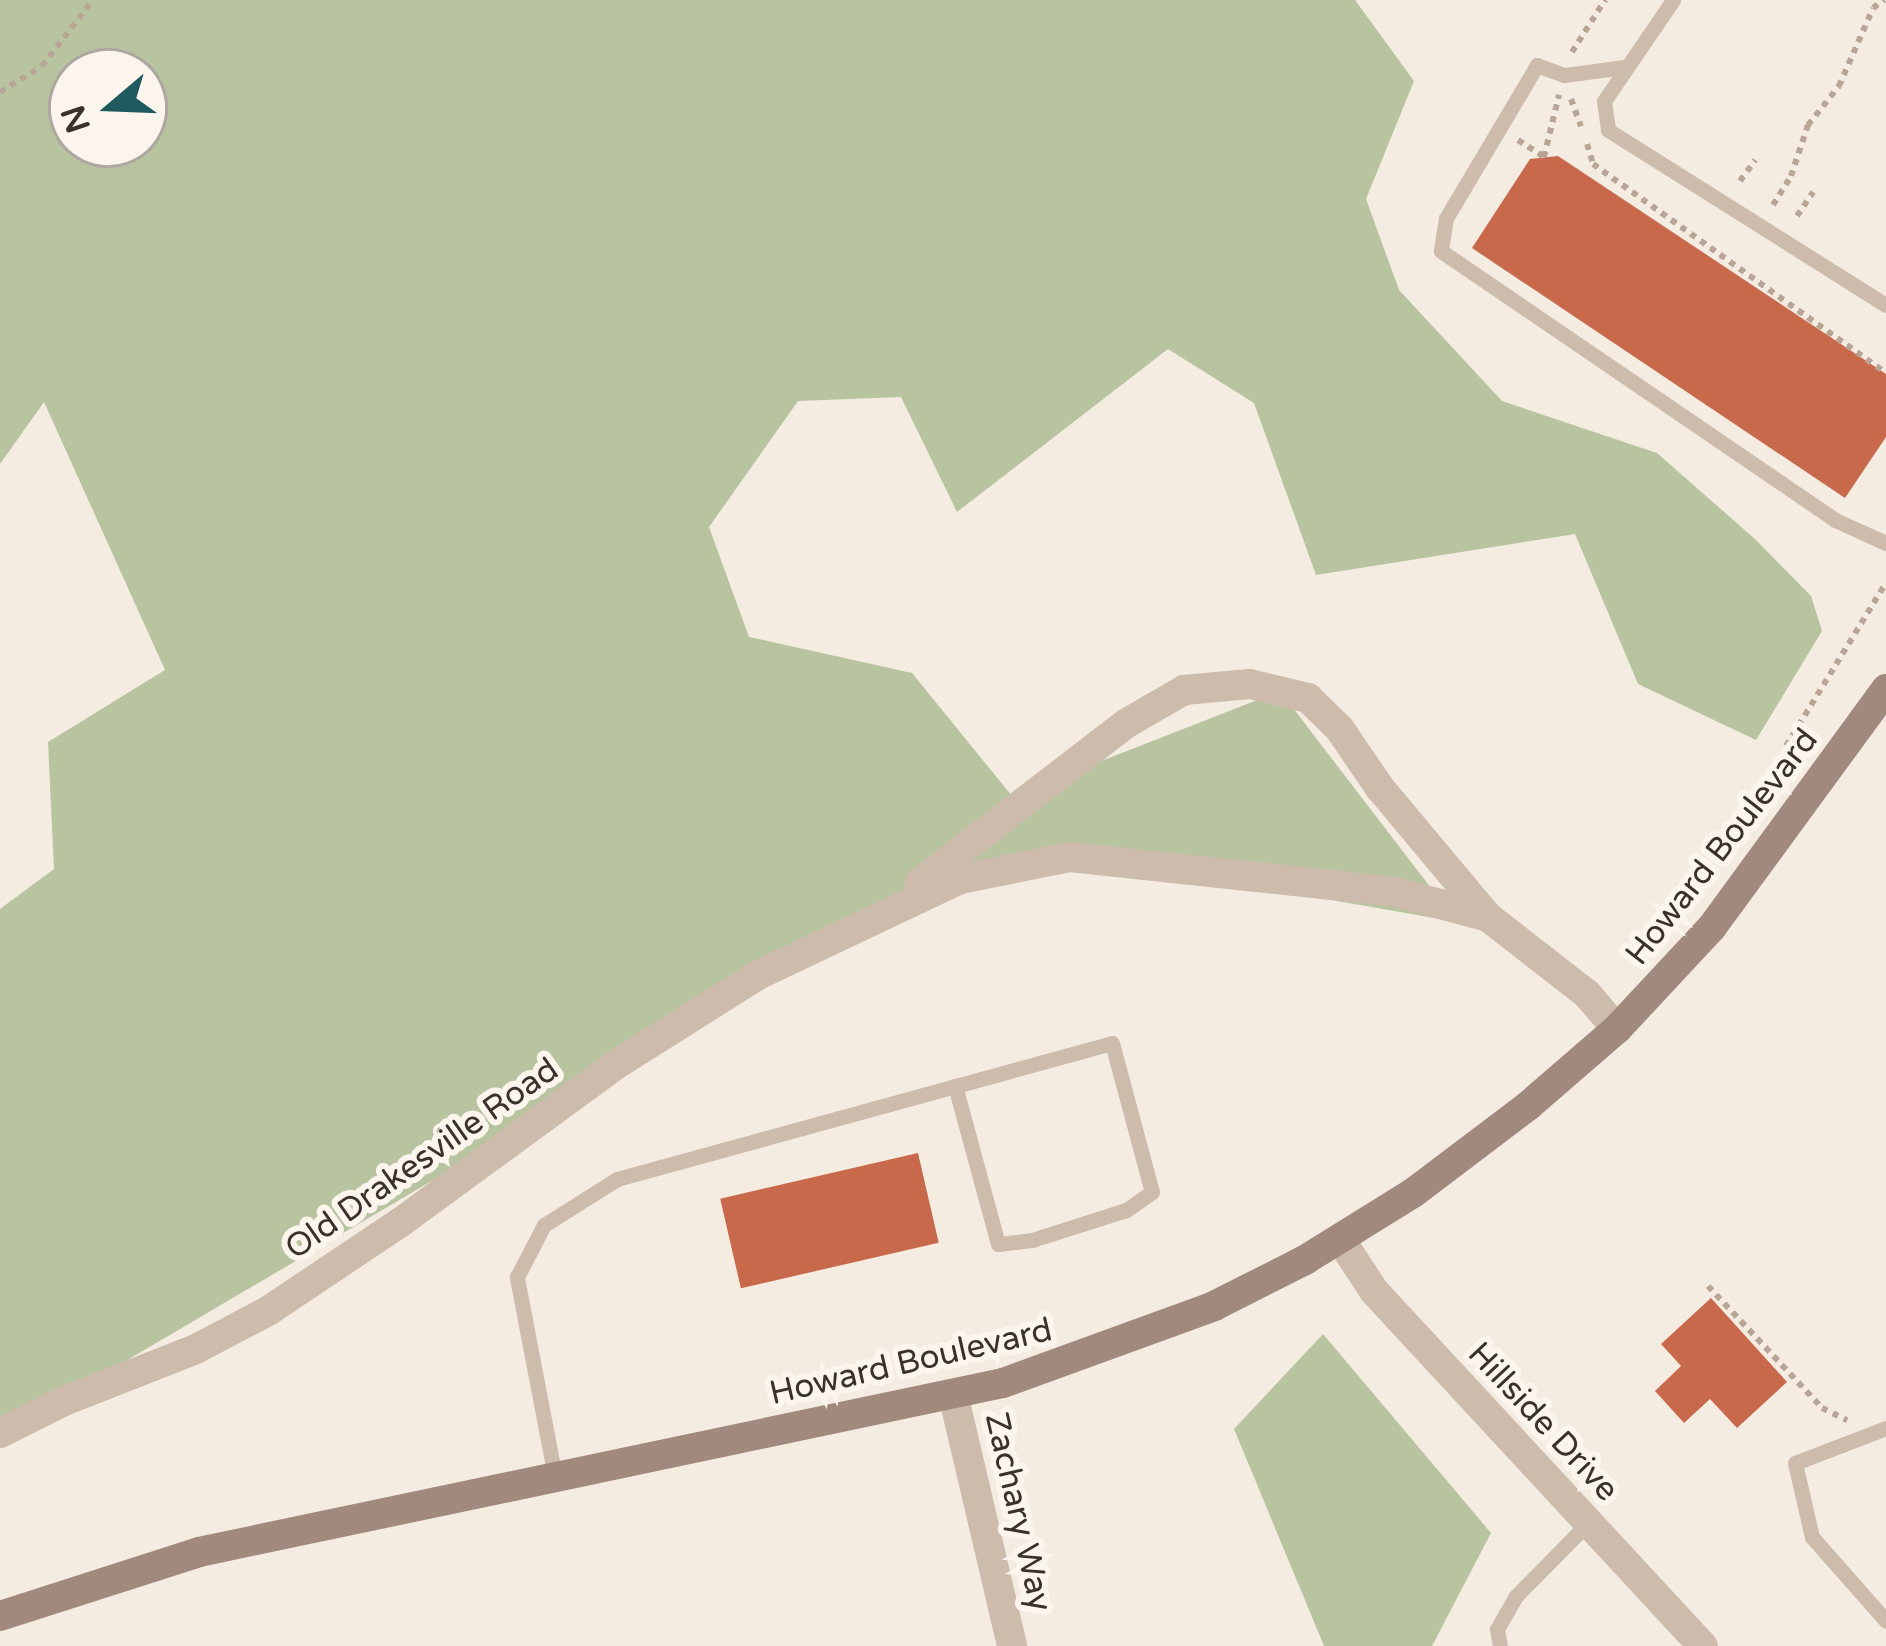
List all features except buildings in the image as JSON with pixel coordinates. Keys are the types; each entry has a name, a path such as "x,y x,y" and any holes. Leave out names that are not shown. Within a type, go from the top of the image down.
{"main road":[{"name":"Howard Boulevard","path":"0,1616 199,1552 953,1394 1119,1345 1214,1306 1340,1239 1465,1156 1617,1029 1712,927 1886,689"}],"street":[{"name":"Old Drakesville Road","path":"873,918 1127,723 1184,690 1250,685 1308,698 1488,917 1587,994 1617,1029"},
{"name":"Old Drakesville Road","path":"0,1433 64,1401 196,1349 268,1311 401,1222 620,1062 788,958 959,879 1070,857 1395,892 1488,917"},
{"name":"Hillside Drive","path":"1340,1239 1374,1291 1703,1646"},
{"name":"Zachary Way","path":"953,1394 1012,1646"}],"lane":[{"path":"1673,0 1604,101 1607,130 1886,305"},
{"path":"1624,67 1564,75 1538,65 1446,218 1441,251 1835,520 1886,543"},
{"path":"555,1477 517,1277 544,1225 617,1179 955,1086 1112,1043 1152,1192 1126,1210 1026,1241 998,1244 955,1086"},
{"path":"1886,1428 1795,1462 1812,1538 1886,1621"},
{"path":"1500,1646 1498,1629 1516,1596 1588,1523"}],"path":[{"path":"0,92 42,66 93,0"},
{"path":"1762,224 1792,176 1808,125 1838,86 1874,8 1885,0"},
{"path":"1500,128 1544,158 1564,75"},
{"path":"1741,181 1755,160"},
{"path":"1797,216 1813,192"},
{"path":"1829,773 1786,746 1886,583"}],"green space":[{"path":"0,0 1355,0 1414,81 1366,199 1399,290 1502,401 1657,453 1756,540 1811,596 1822,631 1756,740 1638,684 1575,534 1316,575 1254,403 1168,349 957,512 901,397 798,401 709,527 749,637 912,673 1012,796 1280,691 1457,922 1092,858 921,893 0,1435 0,909 54,869 48,742 165,670 44,402 0,464"},
{"path":"1323,1334 1491,1533 1432,1646 1324,1646 1234,1429"}]}
